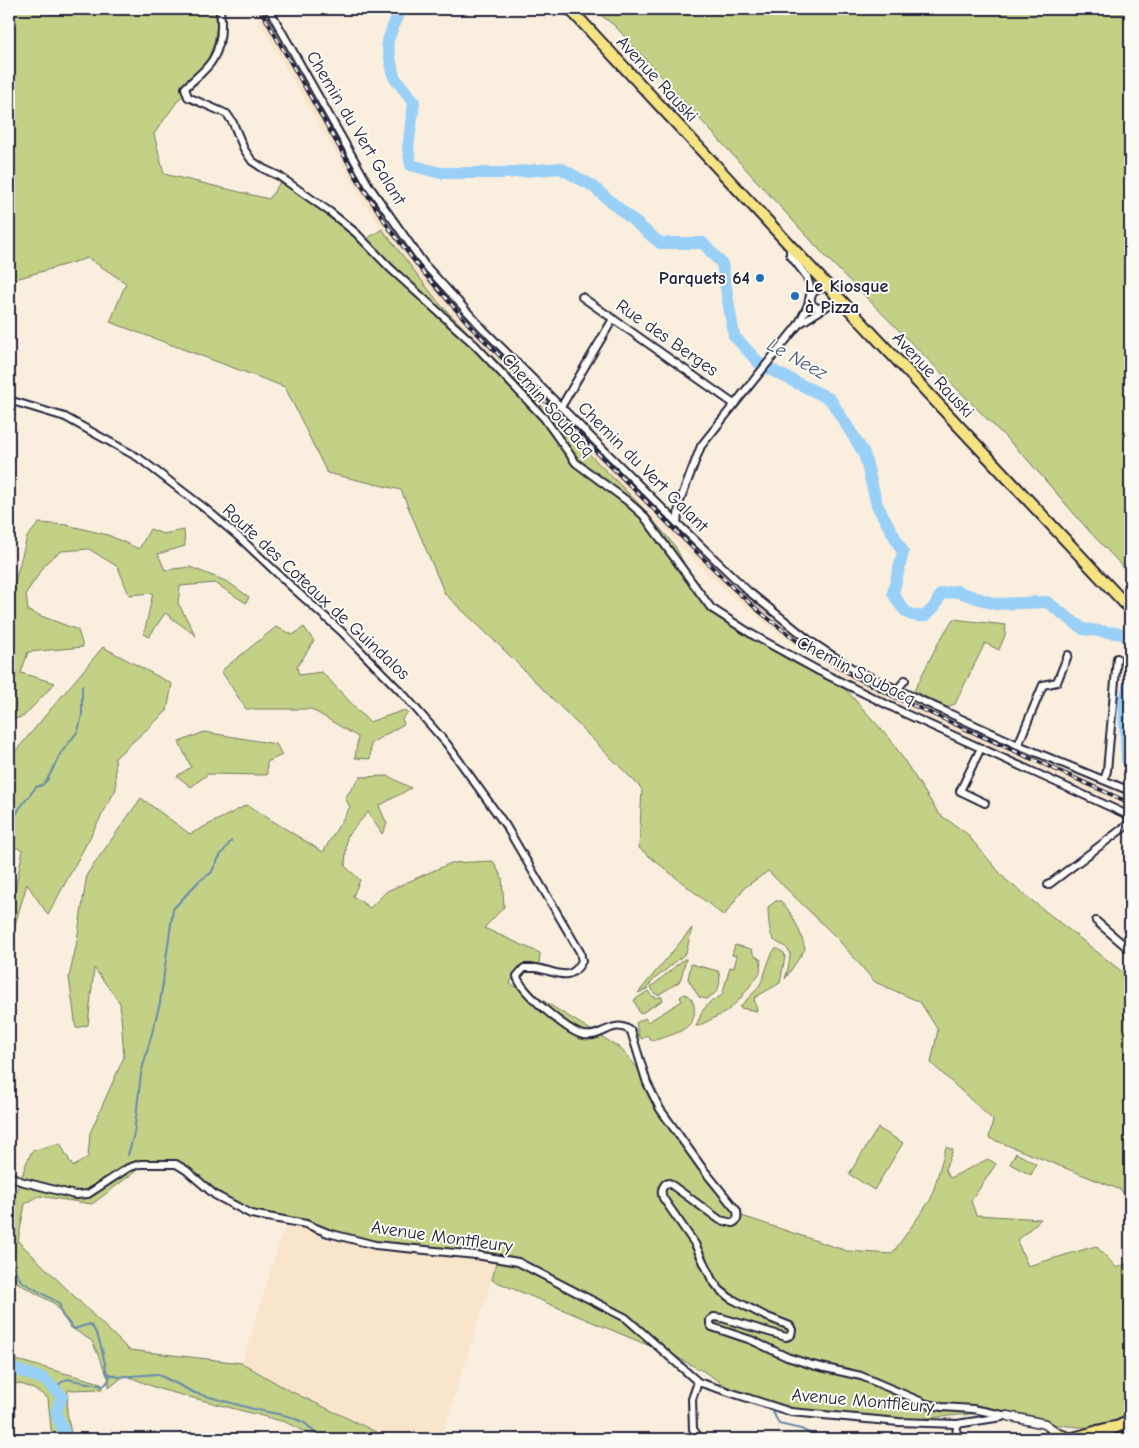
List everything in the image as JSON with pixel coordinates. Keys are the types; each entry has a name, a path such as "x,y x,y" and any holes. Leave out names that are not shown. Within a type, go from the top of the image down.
{"main road":[{"name":"Avenue Rauski","path":"570,9 1130,609"},
{"path":"1094,1439 1130,1421"},
{"path":"1045,1439 1051,1436 1066,1438 1116,1427"}],"street":[{"name":"Chemin Soubacq","path":"220,9 222,23 220,39 213,59 185,88 188,97 227,114 234,122 244,149 252,160 264,169 279,176 330,212 475,345 544,418 576,463 643,515 712,608 753,635 906,714 1130,816"},
{"name":"Chemin du Vert Galant","path":"269,9 369,186 424,264 484,330 677,523 748,591 810,641 853,670 1018,744 1130,791"},
{"path":"790,246 790,255 810,283 812,305 819,309 823,308"},
{"path":"677,523 680,501 701,446 798,325 811,295 821,288 834,293 823,308 798,325"},
{"name":"Rue des Berges","path":"582,297 734,404"},
{"path":"561,407 613,319"},
{"name":"Route des Coteaux de Guindalos","path":"9,400 65,417 139,458 207,510 341,631 404,695 447,744 506,826 580,952 582,962 578,970 570,974 563,975 534,968 524,968 518,976 518,981 522,987 572,1031 582,1035 594,1036 617,1025 625,1026 631,1031 647,1083 660,1109 703,1169 737,1211 738,1217 733,1223 720,1220 669,1183 665,1184 662,1188 661,1192 664,1198 692,1238 712,1280 720,1290 730,1298 765,1316 790,1326 792,1330 791,1335 786,1336 714,1317 710,1320 712,1327 751,1340 812,1365 861,1376 927,1404 973,1409 1045,1424 1066,1438"},
{"path":"1018,744 1043,685 1057,682 1068,655"},
{"path":"1104,780 1107,771 1117,658"},
{"path":"897,690 905,680"},
{"path":"981,748 960,791 985,803"},
{"path":"1048,884 1130,823"},
{"path":"1096,921 1129,948"},
{"name":"Avenue Montfleury","path":"9,1175 20,1180 75,1195 88,1194 128,1168 140,1164 176,1164 186,1170 215,1195 251,1214 306,1224 328,1233 375,1245 476,1255 518,1262 626,1318 698,1382 791,1412 899,1422 957,1424 1008,1416"},
{"path":"698,1382 692,1399 693,1429 700,1439"},
{"path":"1033,1422 1043,1432 1045,1439"},
{"path":"956,1439 957,1424"}],"shaded area":[{"path":"252,9 265,9 362,181 390,225 448,298 746,595 801,639 858,675 1130,799 1130,809 888,701 849,680 787,640 711,577 439,303 375,219"},
{"path":"287,1219 497,1263 441,1439 391,1439 288,1390 242,1363"}],"green space":[{"path":"9,9 215,9 217,26 214,43 200,81 179,99 154,134 164,174 269,199 281,181 362,242 382,229 439,303 643,508 675,546 706,606 730,625 790,661 846,690 891,740 939,814 966,833 1006,880 1130,978 1130,1203 1121,1190 989,1138 993,1120 931,1063 938,1030 920,1002 875,982 835,936 768,871 744,888 724,916 639,848 642,789 498,644 445,594 401,490 327,473 285,387 110,322 126,283 88,258 9,281"},
{"path":"593,9 1130,9 1130,574 1090,532 1026,458 827,258 615,26"},
{"path":"39,523 67,525 108,535 139,549 150,529 163,534 184,530 185,546 158,554 165,570 190,567 228,582 249,597 246,603 215,583 180,586 178,603 196,636 165,613 149,637 144,634 153,593 129,595 118,567 89,549 61,551 47,562 26,593 28,611 78,630 83,647 28,652 21,673 55,683 24,716 9,721 9,604 27,537"},
{"path":"953,619 1006,625 1005,635 999,650 985,643 955,704 947,707 914,691 937,645"},
{"path":"276,627 293,635 304,627 314,641 297,667 299,675 322,672 369,722 405,710 408,713 402,719 404,724 371,743 370,759 355,758 358,737 311,709 246,709 221,671"},
{"path":"103,647 172,684 167,711 115,758 116,789 48,915 27,884 13,931 9,953 9,920 23,850 9,845 9,759"},
{"path":"204,732 276,744 282,755 267,762 267,775 208,774 191,787 177,776 191,767 179,742"},
{"path":"388,776 411,788 379,806 387,824 382,834 368,812 347,836 345,866 360,880 353,896 370,908 387,891 451,863 493,861 502,878 504,907 484,928 540,953 539,965 516,971 510,984 534,995 620,1048 636,1066 664,1120 739,1215 847,1251 892,1254 931,1199 946,1147 953,1150 945,1169 950,1178 988,1159 996,1164 971,1201 976,1215 1041,1219 1017,1241 1028,1266 1096,1246 1117,1268 1130,1262 1130,1423 1121,1428 1079,1427 1049,1424 1002,1411 906,1420 790,1410 742,1396 703,1371 676,1357 492,1280 496,1263 422,1248 372,1242 242,1208 182,1165 148,1162 92,1204 39,1196 25,1204 18,1241 129,1350 242,1363 288,1390 391,1439 319,1439 285,1422 159,1389 125,1375 109,1388 109,1380 92,1341 70,1327 55,1304 9,1278 9,1214 32,1151 60,1143 73,1167 88,1157 90,1133 124,1057 120,1003 94,968 88,1025 76,1028 69,977 76,947 87,874 141,798 190,834 247,805 323,852 350,807 345,798 360,777"},
{"path":"776,901 781,901 793,917 805,949 785,979 790,955 786,947 773,939 769,923 768,907"},
{"path":"692,928 686,953 651,982 647,989 638,993"},
{"path":"735,945 751,949 754,955 761,960 760,973 739,1000 726,1012 696,1026 703,1010 710,1002 721,996 723,992 730,967 734,968 737,956 732,955"},
{"path":"775,949 784,953 785,957 780,983 754,998 757,1011 741,1008 761,982"},
{"path":"686,959 679,982 658,995 654,993 651,987"},
{"path":"691,964 718,971 719,973 720,981 717,991 706,999 699,997 688,979"},
{"path":"648,991 652,996 658,998 661,996 663,1000 640,1014 634,1000"},
{"path":"684,994 691,998 694,1006 692,1021 687,1026 674,1034 652,1041 647,1035 642,1039 639,1037 636,1023 645,1018 648,1022 682,1001 680,997"},
{"path":"878,1128 903,1143 874,1190 849,1174"},
{"path":"1016,1153 1036,1164 1031,1175 1010,1164"},
{"path":"9,1358 101,1383 102,1389 68,1390 67,1412 72,1439 52,1439 48,1398 29,1387 9,1383"}],"waterway":[{"name":"Le Neez","path":"393,9 397,16 387,43 394,77 414,102 408,148 411,165 440,173 503,173 560,168 591,185 660,243 703,243 722,264 734,336 761,365 830,399 864,453 877,505 903,552 893,593 905,611 909,614 925,616 935,606 941,594 956,591 995,604 1047,602 1083,629 1123,634 1130,641"},
{"name":"Le Neez","path":"1130,683 1124,701 1127,760 1130,762"},
{"path":"9,828 19,809 36,787 42,785 47,780 61,753 78,731 82,715 82,686"},
{"path":"128,1155 134,1134 141,1074 160,1003 173,909 199,881 211,873 231,841"},
{"path":"9,1259 21,1281 59,1303 62,1315 74,1329 90,1324 99,1341 107,1373 118,1377 157,1374 195,1393 257,1410 288,1416 305,1423 318,1436 325,1439"},
{"path":"9,1371 17,1370 44,1379 62,1396 56,1413 67,1439"},
{"path":"55,1390 59,1384 67,1379 103,1386 110,1377 107,1373"},
{"path":"771,1408 779,1424 801,1429 821,1439"}],"railway":[{"path":"260,9 361,185 389,228 422,271 473,329 733,588 797,641 855,677 899,699 1130,803"}],"place":[{"name":"Parquets 64","path":"760,278"},
{"name":"Le Kiosque à Pizza","path":"795,296"}]}
